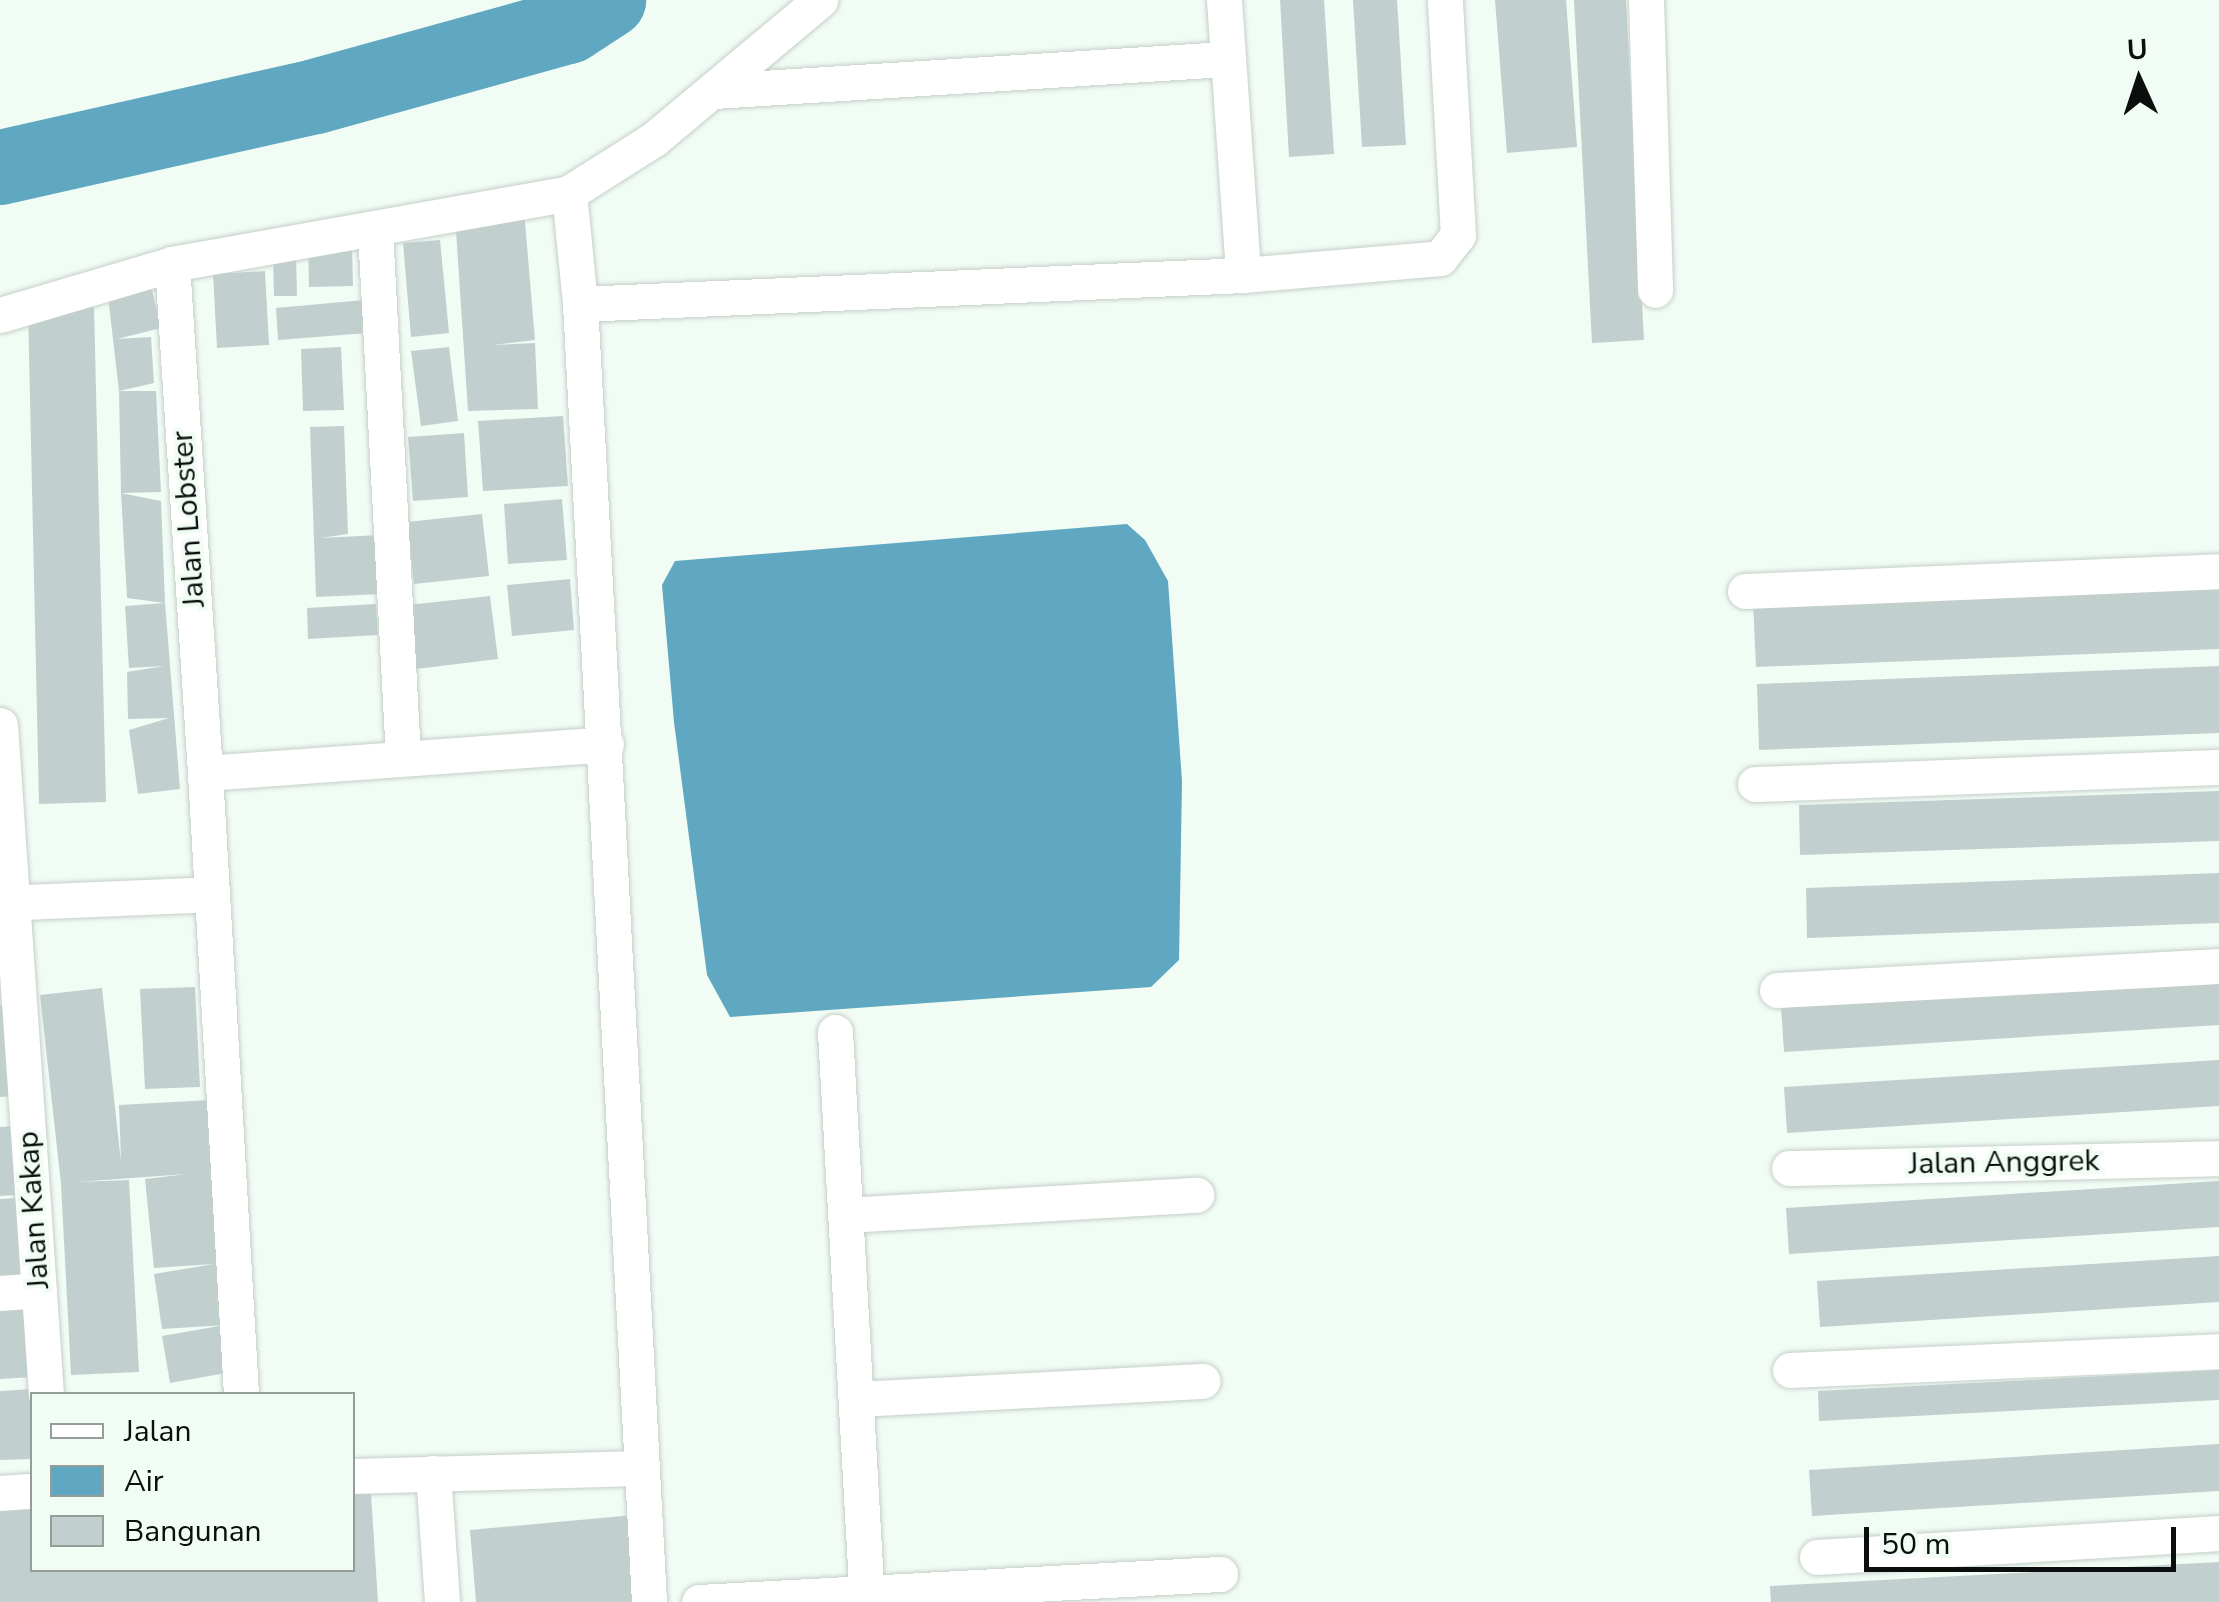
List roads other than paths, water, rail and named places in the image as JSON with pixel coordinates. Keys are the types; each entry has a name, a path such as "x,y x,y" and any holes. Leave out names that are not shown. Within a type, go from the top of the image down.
{"street":[{"path":"0,315 172,264 569,193 714,91 820,0"},
{"path":"1224,0 1225,58 1243,275"},
{"path":"580,304 1243,275 1426,262 1450,250 1458,235 1445,0"},
{"path":"1646,0 1655,290"},
{"path":"714,91 1225,58"},
{"path":"569,193 580,304 606,744 649,1602"},
{"path":"375,230 403,758"},
{"name":"Jalan Lobster","path":"172,264 242,1392"},
{"path":"1744,591 2219,571"},
{"name":"Jalan Kakap","path":"0,726 13,1104 39,1290 46,1392"},
{"path":"206,774 606,744"},
{"path":"1755,784 2219,767"},
{"path":"5,903 211,894"},
{"path":"1776,990 2219,966"},
{"path":"835,1032 867,1597"},
{"name":"Jalan Anggrek","path":"1789,1168 2219,1158"},
{"path":"846,1215 1196,1195"},
{"path":"0,1293 39,1290"},
{"path":"1790,1370 2219,1351"},
{"path":"856,1400 1202,1381"},
{"path":"355,1476 640,1468"},
{"path":"433,1473 442,1602"},
{"path":"0,1493 30,1491"},
{"path":"1817,1558 2219,1533"},
{"path":"699,1602 867,1597 1220,1574"}],"water":[{"path":"1127,524 1145,540 1168,581 1182,781 1179,960 1151,987 730,1017 707,975 674,722 662,585 675,561"}],"waterway":[{"path":"0,167 315,96 568,26 608,0"}]}
